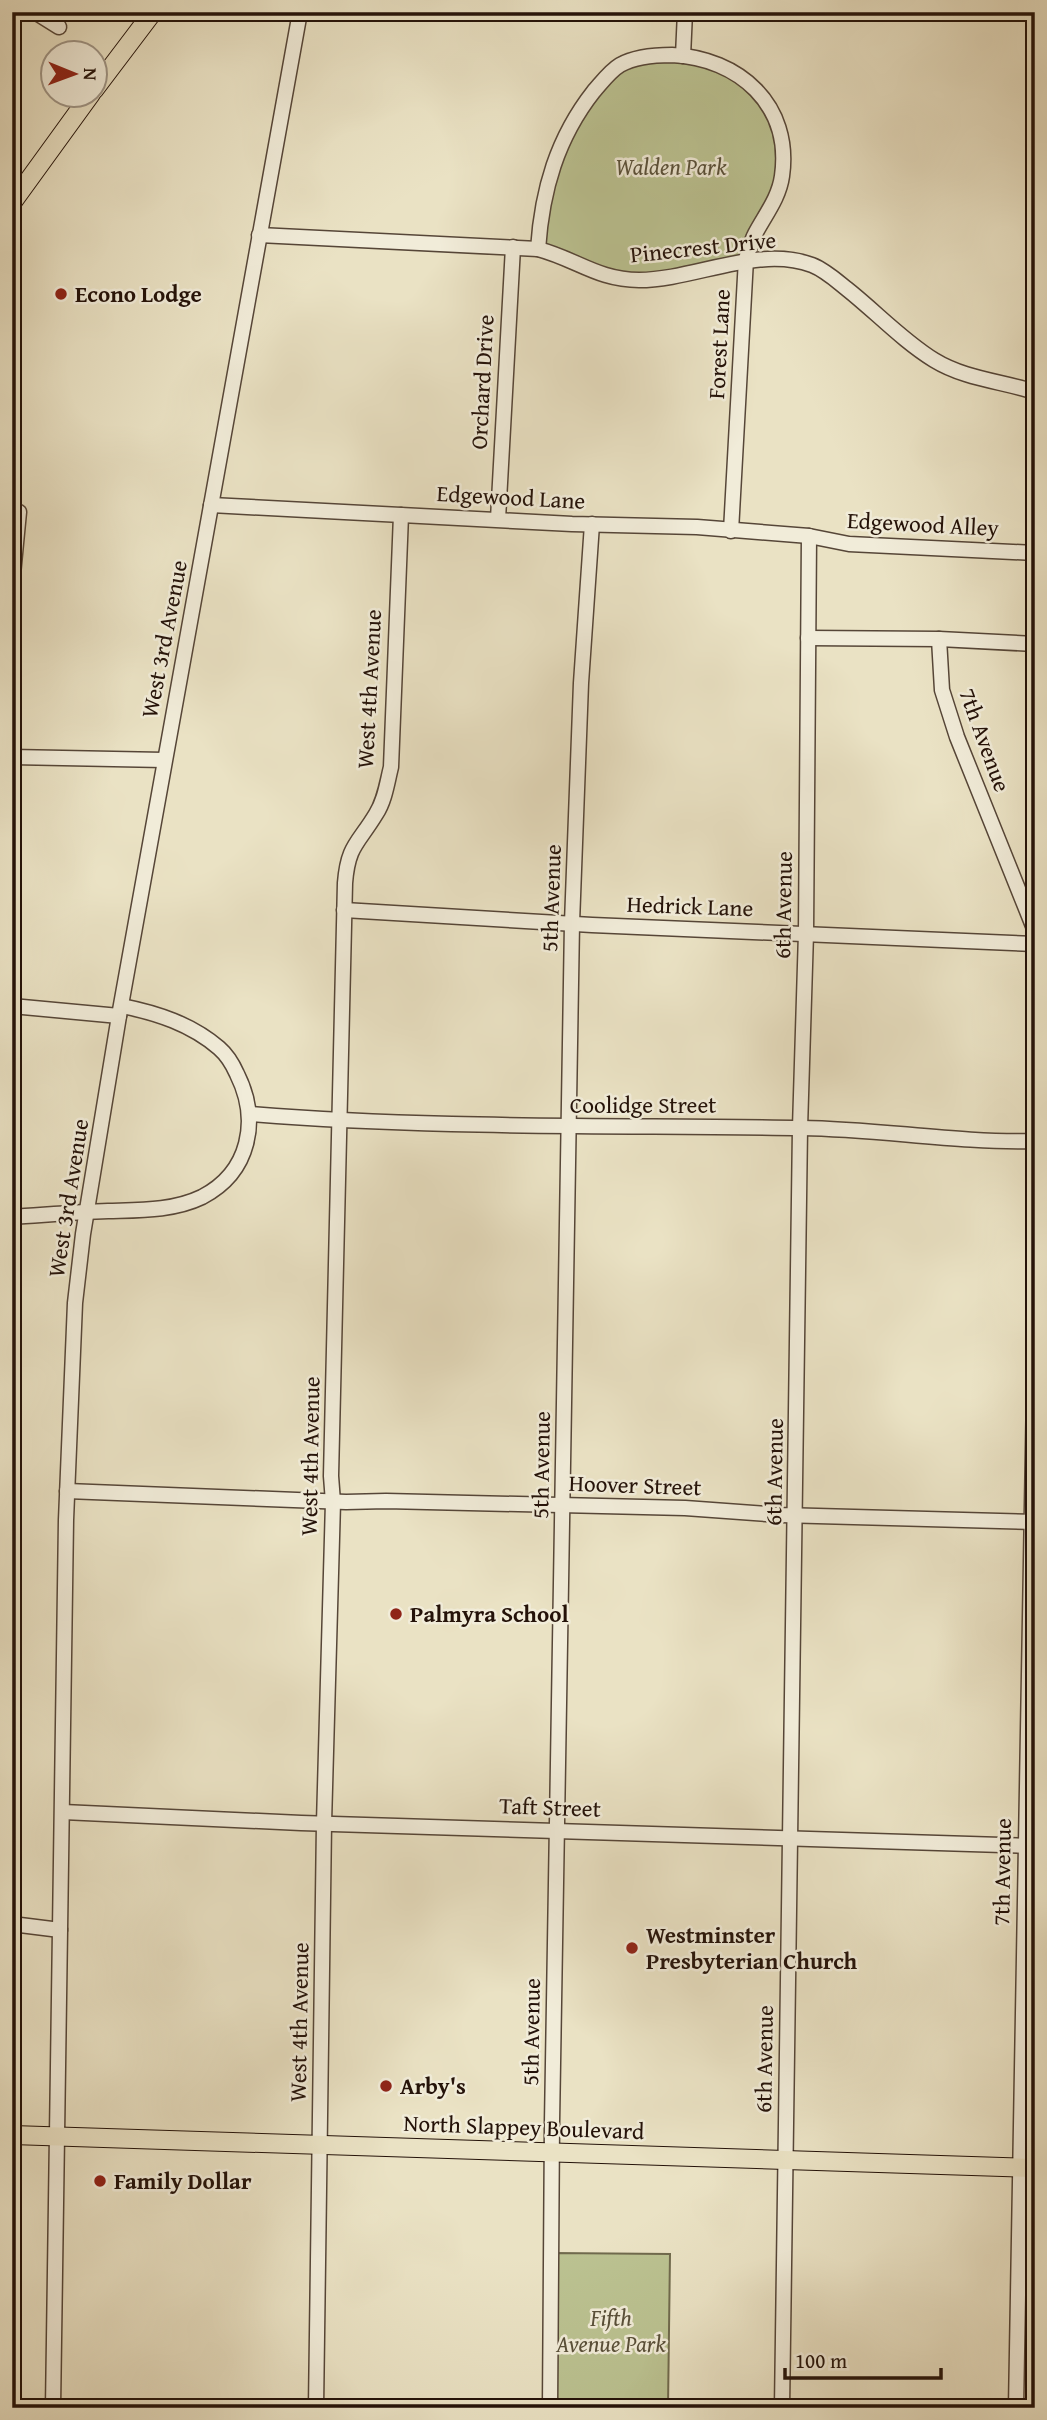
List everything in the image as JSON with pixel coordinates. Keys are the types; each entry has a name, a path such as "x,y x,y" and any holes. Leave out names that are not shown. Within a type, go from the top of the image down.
{"main road":[{"path":"108,71 153,12"},
{"path":"12,203 81,108"},
{"name":"North Slappey Boulevard","path":"12,2136 1028,2167"}],"street":[{"path":"35,12 59,27"},
{"name":"West 3rd Avenue","path":"53,2408 67,1491 75,1303 86,1213 164,760 300,12"},
{"path":"538,249 545,191 552,166 575,116 605,78 621,64 663,55 683,56 685,12"},
{"name":"Forest Lane","path":"683,56 708,61 742,77 762,96 776,122 783,153 781,183 774,202 754,235 746,262 731,531"},
{"name":"Pinecrest Drive","path":"259,235 538,249 563,257 603,276 621,279 653,279 746,262 791,261 815,266 836,280 933,359 964,375 1035,392"},
{"name":"Orchard Drive","path":"498,519 513,247"},
{"name":"Edgewood Lane","path":"211,505 808,536"},
{"path":"12,584 19,512"},
{"name":"West 4th Avenue","path":"316,2408 324,1823 344,910 347,862 356,842 383,799 391,767 401,515"},
{"name":"5th Avenue","path":"550,2408 572,923 581,683 592,524"},
{"name":"Edgewood Alley","path":"808,536 849,544 1035,553"},
{"name":"6th Avenue","path":"782,2408 800,1128 806,933 808,536"},
{"path":"808,638 939,639 1035,644"},
{"name":"7th Avenue","path":"939,639 942,690 957,737 1035,931"},
{"path":"12,757 164,760"},
{"name":"Hedrick Lane","path":"344,910 1035,944"},
{"path":"12,1006 121,1011 176,1021 221,1049 242,1083 250,1114 249,1135 241,1158 216,1189 200,1198 174,1206 136,1211 12,1217"},
{"name":"Coolidge Street","path":"250,1114 569,1127 800,1128 956,1141 1035,1141"},
{"name":"7th Avenue","path":"1016,2408 1028,2167 1035,1336"},
{"name":"Hoover Street","path":"67,1491 333,1502 685,1508 1033,1522"},
{"name":"Taft Street","path":"63,1812 1030,1846"},
{"path":"12,1924 60,1930"}],"green space":[{"name":"Walden Park","path":"663,56 724,68 770,110 782,175 745,258 638,279 539,248 567,132 616,69"},
{"name":"Fifth Avenue Park","path":"553,2253 670,2254 668,2408 552,2408"}],"place":[{"name":"Econo Lodge","path":"61,294"},
{"name":"Palmyra School","path":"396,1614"},
{"name":"Westminster Presbyterian Church","path":"632,1948"},
{"name":"Arby's","path":"386,2086"},
{"name":"Family Dollar","path":"100,2181"}]}
